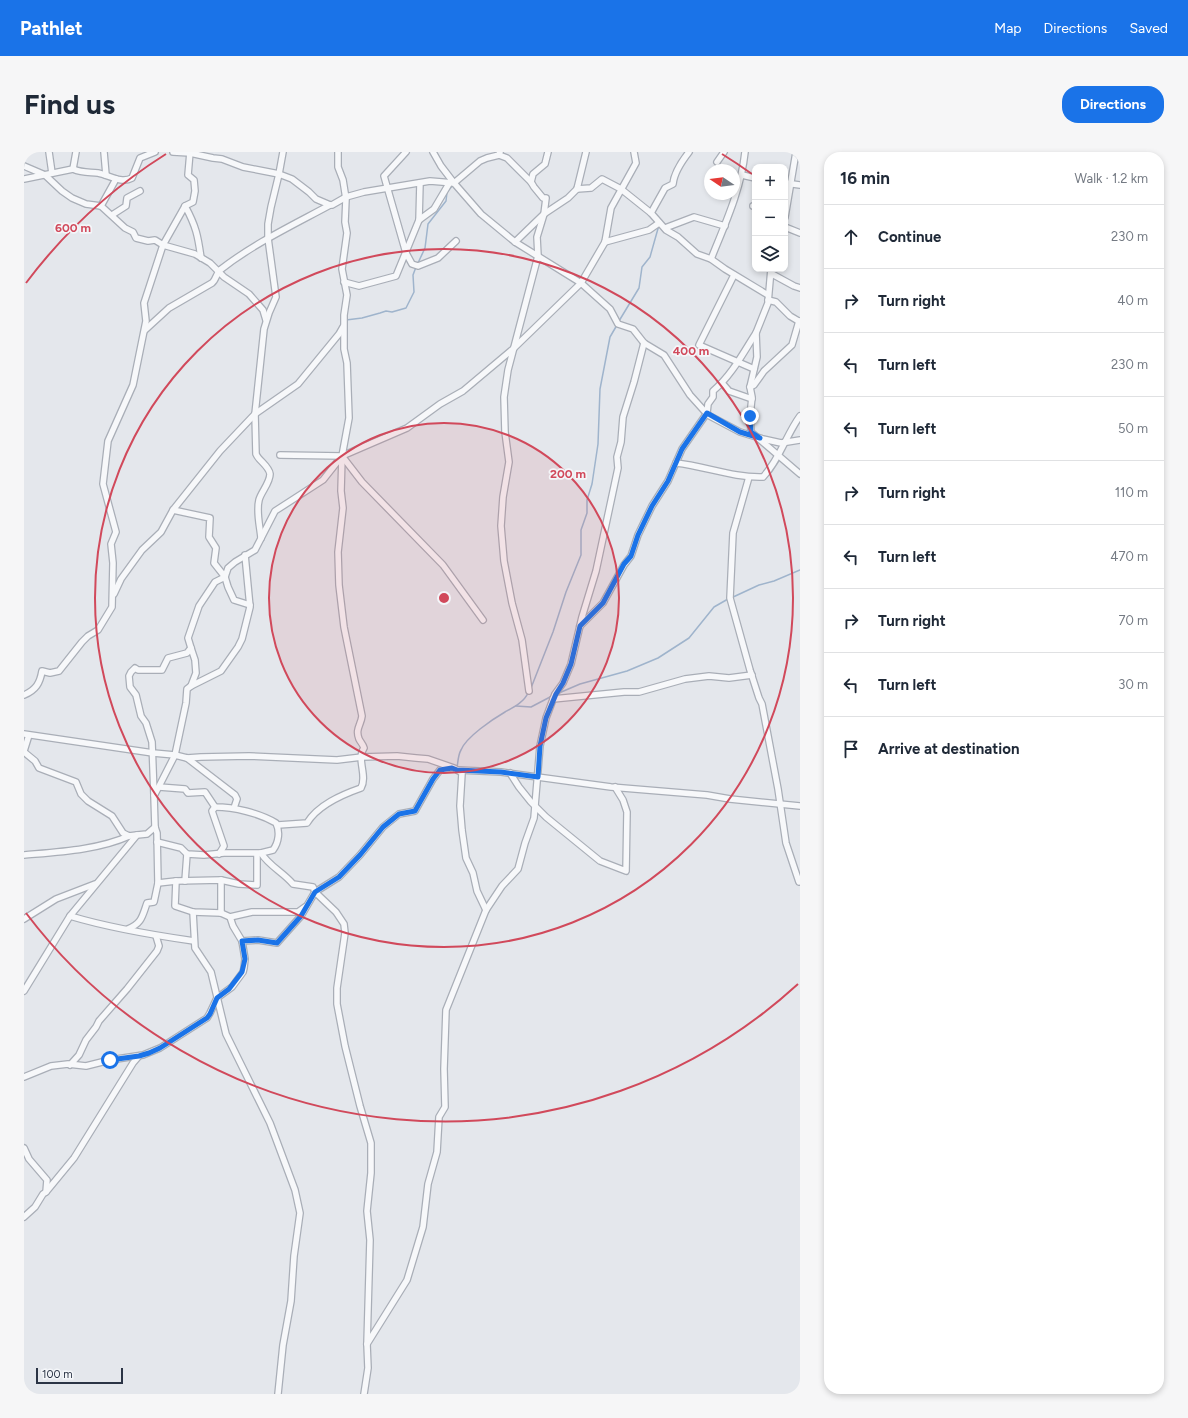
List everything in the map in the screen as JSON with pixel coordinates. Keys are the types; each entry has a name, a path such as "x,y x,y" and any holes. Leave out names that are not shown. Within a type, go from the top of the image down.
{"street":[{"path":"49,152 52,173"},
{"path":"73,169 76,152"},
{"path":"104,152 106,175"},
{"path":"24,180 73,169 81,173 97,173 116,179 127,180 132,178 140,158 155,152"},
{"path":"173,152 190,152 227,160 243,167 279,174 292,180 316,199 330,205"},
{"path":"24,695 33,692 40,681 42,671 50,673 59,671 76,648 88,636 98,630 112,607 111,544 116,532 103,484 108,441 133,385 145,330 146,319 144,303 163,245 185,206 193,202 195,191 194,180 188,175 190,152"},
{"path":"261,538 258,502 261,492 269,480 270,474 268,468 256,454 255,414 264,329 266,320 276,297 268,238 269,217 283,152"},
{"path":"278,825 307,823 317,810 344,794 363,786 362,752 364,746 359,739 358,728 362,716 356,690 351,655 344,629 339,585 338,552 343,508 341,491 342,456 349,418 347,363 344,349 344,324 347,295 342,269 347,232 345,222 346,197 343,180 339,169 338,152"},
{"path":"406,152 384,174 406,254 412,264 418,266 438,258 456,241"},
{"path":"433,152 452,182 481,214 515,242 581,283 610,309 618,324 633,329 644,343 664,355 690,395 707,413 740,432 760,438 781,443 800,440"},
{"path":"531,182 533,174 545,164 548,152"},
{"path":"515,242 544,214 568,198 577,189 586,152"},
{"path":"280,454 342,456 407,428 440,404 463,391 513,349 581,283 605,242 611,208 636,164 634,152"},
{"path":"651,213 665,188 672,184 683,160 689,152"},
{"path":"716,162 724,152"},
{"path":"711,259 725,226 742,175 745,152"},
{"path":"788,203 796,152"},
{"path":"419,220 434,209 452,182 480,161 500,154 507,158 531,182 544,198 546,198 544,214 537,237 538,256 513,349 504,397 505,432 509,462 501,526 504,561 512,603 522,640 529,691"},
{"path":"24,166 45,175 72,198 86,204 102,206 125,228 133,232 136,238 148,241 155,240 163,245 195,254 202,258 218,272 249,294 263,310 266,320"},
{"path":"742,175 752,177"},
{"path":"102,206 116,179"},
{"path":"577,189 590,188 602,180 621,189 651,213 659,223 697,254 711,259 776,302 791,317 800,321 792,346 764,371 754,385 750,387"},
{"path":"145,330 169,308 212,283 218,272 268,238 346,197 364,192 430,181 452,182"},
{"path":"344,282 359,286 396,276 419,220 420,183"},
{"path":"788,183 800,185"},
{"path":"112,215 122,210 126,206 127,198 140,191"},
{"path":"185,206 198,233 202,258"},
{"path":"665,228 694,217 725,226"},
{"path":"605,242 650,230 659,223"},
{"path":"788,228 800,233"},
{"path":"580,626 603,603 624,564 631,556 646,517 668,481 682,449 707,413 708,404 713,397 713,390 722,383 756,333 766,311 771,272"},
{"path":"773,272 794,286 800,288"},
{"path":"734,274 699,345 754,369"},
{"path":"113,597 121,579 142,550 161,532 173,510 220,450 255,414 298,384 339,334 344,324"},
{"path":"756,333 757,357 750,387 752,399 750,416 751,432 760,438 778,456 800,474"},
{"path":"367,1344 406,1280 423,1227 428,1184 437,1152 439,1117 445,1107 444,1069 446,1010 486,910 502,886 518,869 534,818 540,746 546,718 553,699 563,683 571,664 582,617 596,571 618,468 617,457 621,442 623,417 644,343"},
{"path":"722,383 729,391 752,399"},
{"path":"676,463 694,465 749,477 763,477 771,469 784,442 800,416"},
{"path":"191,686 196,673 196,660 188,638 199,606 215,582 225,577 228,568 245,555 255,550 275,510 323,480 342,456"},
{"path":"342,456 362,482 443,565 482,620"},
{"path":"749,477 733,533 730,598 762,704 778,789 786,843 799,882"},
{"path":"173,510 210,518 209,537 216,548 214,563 225,577 234,600 250,605"},
{"path":"154,796 160,787 175,755 186,702 187,689 218,673 226,666 242,639 250,611 245,555"},
{"path":"127,929 136,926 141,921 147,903 153,902 158,883 158,833 155,827 153,753 150,734 146,723 141,716 136,694 130,687 129,679 131,672 135,668 138,670 162,670 168,658 187,653 191,648"},
{"path":"553,699 624,692 639,692 685,679 708,676 729,678 752,675"},
{"path":"129,836 121,831 111,814 81,794 76,782 39,768 35,760 24,751 27,734 187,758 201,756 249,756 337,760 362,757 397,756 428,759 462,773 460,806 466,858 473,874 477,891 486,910"},
{"path":"187,758 235,795 237,799 234,808"},
{"path":"242,941 258,940 277,943 286,934 308,905 315,892 339,877 360,855 383,827 399,814 415,811 433,779 440,770 454,769 510,773 615,787 707,795 730,800 800,806"},
{"path":"510,773 519,788 546,817 600,861 626,871 627,812 624,800 615,787"},
{"path":"160,787 185,789 188,793 205,792 215,807"},
{"path":"157,842 181,848 187,854 204,855 259,854 275,848 278,842 278,825 276,822 268,818 234,808 215,807"},
{"path":"215,807 212,811 224,846 219,854"},
{"path":"24,855 102,846 129,836 147,834 155,827"},
{"path":"24,991 70,916 137,835"},
{"path":"185,881 187,854"},
{"path":"259,854 287,877 292,884 313,888 315,892 336,912 344,924 345,933 337,988 337,1004 345,1046 371,1143 371,1173 367,1211 370,1240 367,1344 368,1368 364,1394"},
{"path":"158,883 221,880 239,884 257,885 259,854"},
{"path":"221,880 221,913"},
{"path":"176,881 175,906 193,912 221,913 230,917 252,912 298,912 308,905"},
{"path":"24,919 63,895 96,884"},
{"path":"193,912 195,948 211,972 226,1034 270,1123 295,1190 300,1213 294,1256 291,1301 283,1345 278,1394"},
{"path":"70,916 97,924 156,936 194,941"},
{"path":"24,1077 51,1066 70,1064 86,1066 110,1060 139,1056 160,1048 203,1021 210,1014 217,998 229,989 242,972 245,959 242,941 233,926 230,917"},
{"path":"70,1064 80,1055 86,1040 99,1022 157,951 159,946 156,936"},
{"path":"24,1217 35,1207 43,1194 74,1158 133,1063 139,1056"},
{"path":"24,1148 29,1159 47,1180 46,1192"}],"waterway":[{"path":"418,263 425,248 428,224 446,201 447,192 453,185"},
{"path":"619,321 639,288 642,267 650,257 659,225"},
{"path":"346,320 406,308 414,292 413,275 416,267"},
{"path":"531,688 581,555 581,530 587,513 587,500 592,484 598,444 600,389 610,337 617,325"},
{"path":"731,598 759,585 774,581 800,570"},
{"path":"559,693 580,684 627,671 658,658 689,638 714,607 728,599"},
{"path":"457,768 460,752 468,740 487,724 518,704 528,693"},
{"path":"516,706 531,707 552,696"}],"route":[{"path":"110,1060 149,1053 160,1048 207,1018 217,998 232,986 242,972 245,964 242,941 258,940 277,943 301,916 315,892 339,877 360,855 383,827 399,814 415,811 433,779 440,770 452,768 457,770 501,772 538,777 540,746 546,718 571,664 580,626 603,603 624,564 631,556 638,535 652,506 668,481 682,449 707,413 708,415 740,432 760,438 751,432 750,416"}]}
